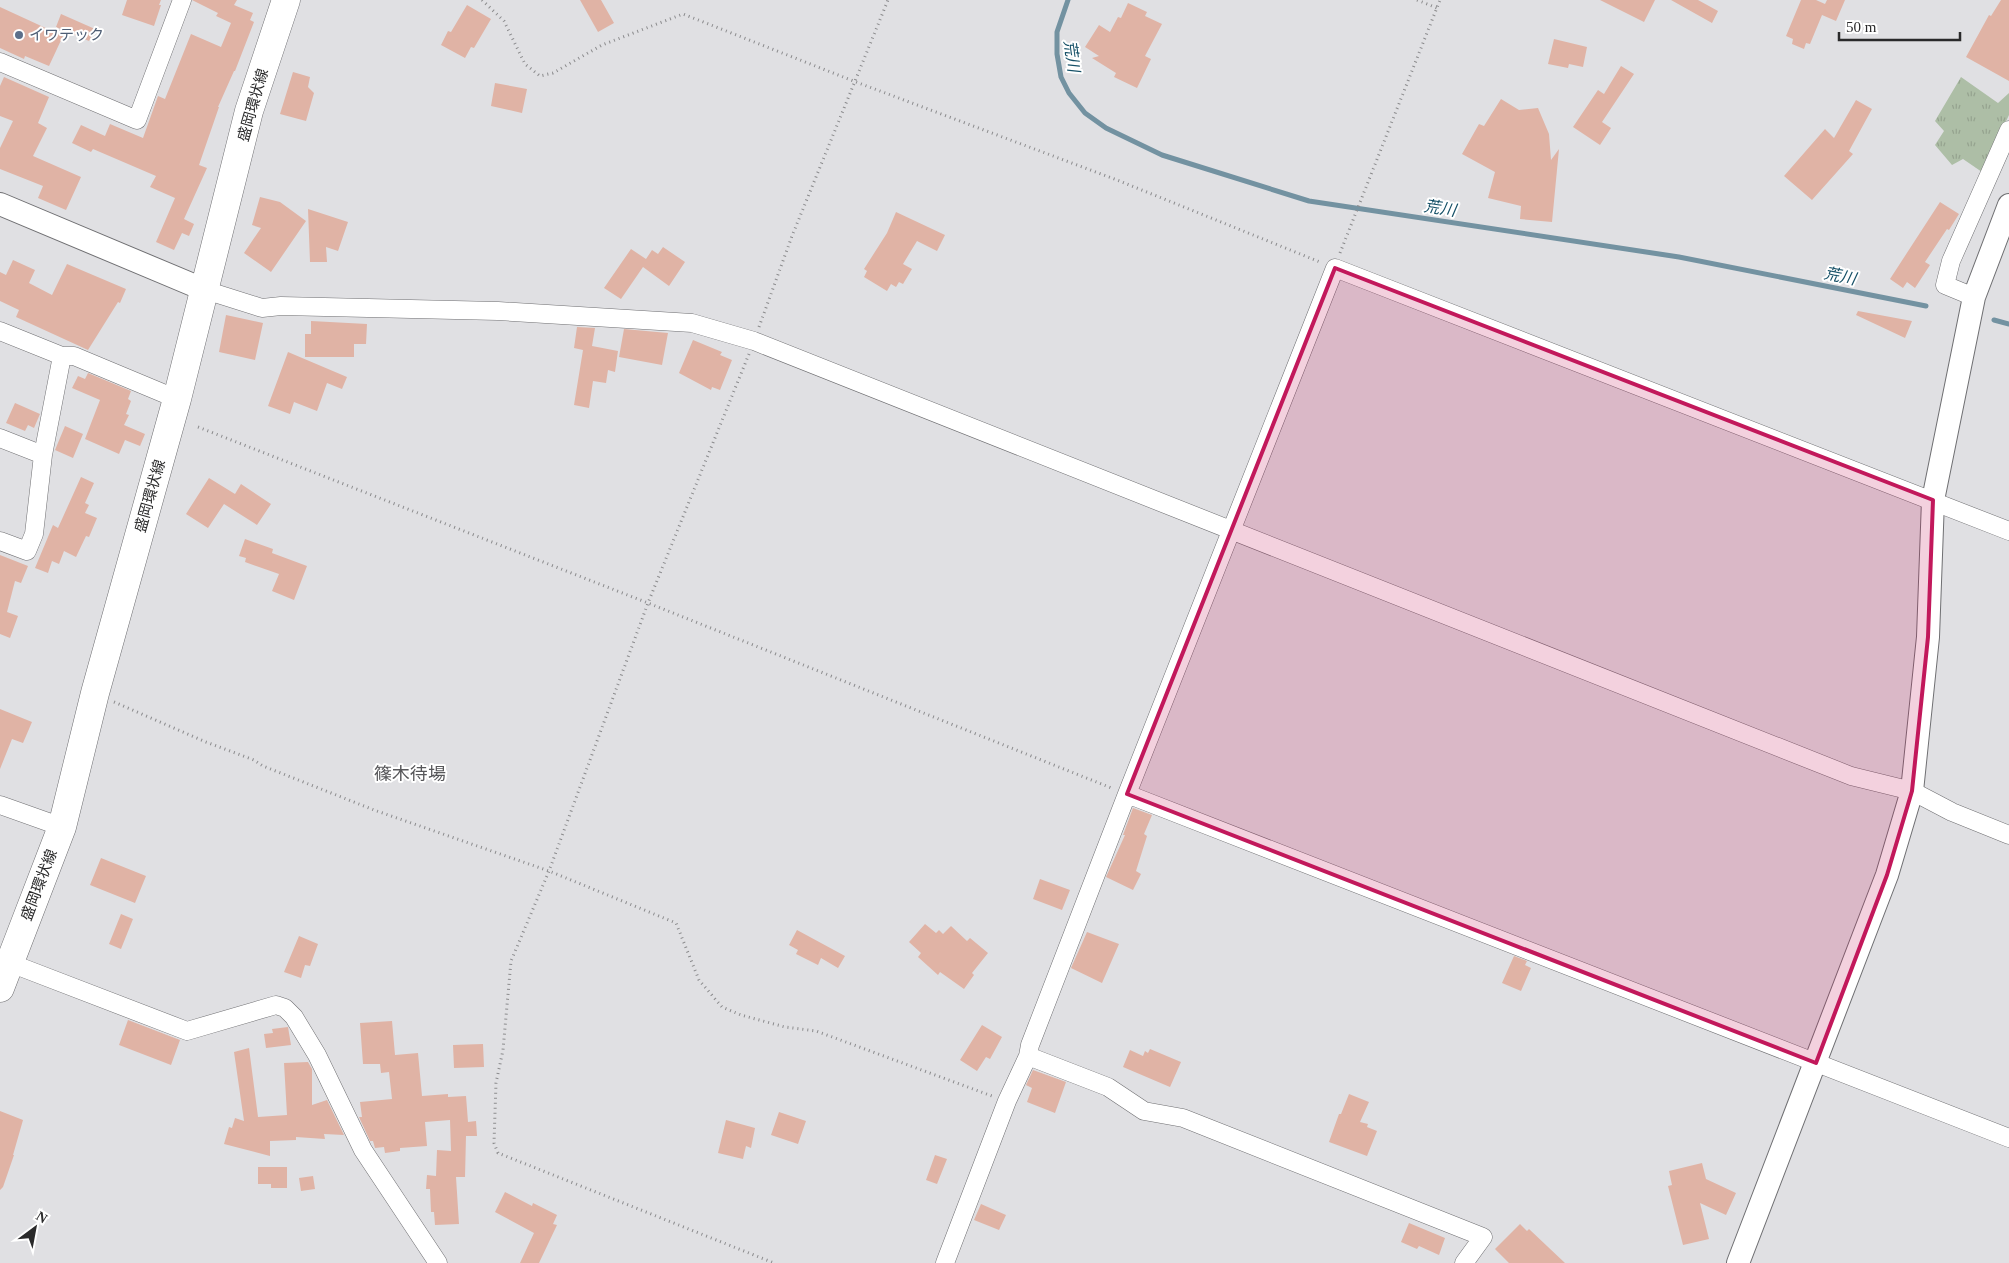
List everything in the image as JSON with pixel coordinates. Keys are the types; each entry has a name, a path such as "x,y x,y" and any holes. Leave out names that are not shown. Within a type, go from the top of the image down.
{"main road":[{"name":"盛岡環状線","path":"0,988 62,827 95,693 177,399 249,111 285,0"}],"street":[{"path":"0,62 137,120 182,0"},
{"path":"1974,297 1945,284 1951,261 2009,130"},
{"path":"0,204 205,290 262,308 281,306 498,310 692,323 754,341 1231,532 1850,776 1912,791 1952,812 2009,835"},
{"path":"1738,1263 1888,875 1912,791 1927,647 1933,500 1974,297 2009,205"},
{"path":"944,1263 1007,1101 1028,1056 1030,1045 1127,794 1335,268 2009,531"},
{"path":"0,331 62,356 74,356 177,399"},
{"path":"0,541 27,551 34,534 42,455 62,356"},
{"path":"0,438 42,455"},
{"path":"1127,794 2009,1138"},
{"path":"0,805 62,827"},
{"path":"10,963 187,1031 276,1005 284,1008 294,1017 318,1056 362,1150 438,1263"},
{"path":"1028,1056 1108,1087 1144,1110 1183,1118 1482,1237 1464,1263"}],"path":[{"path":"482,0 504,21 525,64 540,76 553,74 602,45 683,14 856,82 1117,180 1335,268 1440,0"},
{"path":"774,1263 498,1153 494,1143 496,1083 503,1050 511,960 549,871 648,603 754,341 792,236 888,0"},
{"path":"1417,0 1437,8"},
{"path":"198,427 648,603 1127,794"},
{"path":"95,693 206,742 254,760 263,766 374,810 549,871 676,923 699,980 722,1007 741,1015 786,1027 816,1030 1007,1101"}],"highlighted area":[{"path":"1335,268 1933,500 1928,637 1912,791 1887,875 1816,1063 1127,794"}],"green space":[{"path":"1961,77 1998,103 2009,93 2009,115 1982,172 1963,159 1952,165 1935,145 1944,131 1935,121"}],"building":[{"path":"127,0 161,0 154,26 122,15"},
{"path":"192,0 237,0 234,5 253,13 250,20 254,22 235,71 218,107 199,165 207,168 184,219 194,224 189,236 182,233 174,250 156,242 175,198 150,187 156,176 93,149 91,152 72,143 81,125 105,136 110,124 143,138 158,96 165,99 191,34 221,47 231,23 216,16 218,13"},
{"path":"580,0 601,0 614,23 598,32"},
{"path":"1600,0 1655,0 1644,22"},
{"path":"1671,0 1698,0 1718,11 1712,23"},
{"path":"1801,0 1816,0 1825,4 1827,0 1845,0 1836,21 1822,15 1810,44 1806,43 1804,49 1792,44 1793,39 1786,36"},
{"path":"2001,0 2009,0 2009,81 1966,57 1989,15 1991,16"},
{"path":"1128,3 1147,12 1145,16 1162,24 1145,56 1151,59 1137,88 1114,77 1116,73 1092,58 1099,56 1085,47 1099,25 1110,32 1118,17 1121,18"},
{"path":"467,5 491,19 474,48 471,47 465,58 441,45 448,31 451,32"},
{"path":"0,7 63,36 49,66 25,56 24,59 0,48"},
{"path":"61,14 95,29 89,41 56,27"},
{"path":"1554,39 1587,47 1583,67 1569,64 1568,68 1548,64"},
{"path":"1621,66 1634,74 1602,122 1611,128 1600,145 1573,127 1598,90 1604,94"},
{"path":"293,72 310,77 308,87 314,93 306,121 280,114"},
{"path":"4,77 49,97 38,123 47,128 33,156 81,177 66,210 38,198 43,186 0,169 0,148 13,121 0,116 0,86"},
{"path":"495,83 527,89 522,113 491,106"},
{"path":"1501,99 1519,110 1538,108 1549,134 1551,160 1559,149 1552,222 1520,219 1521,206 1488,198 1495,172 1462,154 1479,124 1484,126"},
{"path":"1856,100 1872,109 1849,151 1853,154 1812,200 1784,176 1825,129 1834,138"},
{"path":"260,197 280,202 306,221 271,272 244,253 261,228 252,225"},
{"path":"1940,202 1959,214 1925,262 1930,265 1915,288 1907,282 1903,288 1890,279"},
{"path":"308,209 348,222 338,251 326,247 327,262 310,262"},
{"path":"896,212 945,235 937,251 917,241 903,264 912,269 903,284 899,282 896,287 891,284 887,291 864,277 867,271 864,269 887,233"},
{"path":"663,247 685,262 669,286 643,267 621,299 604,288 631,249 646,259 652,250 658,254"},
{"path":"13,260 35,270 29,283 52,295 67,264 126,289 120,303 118,302 88,350 16,317 19,310 0,301 0,272 6,275"},
{"path":"1858,311 1912,321 1905,338 1856,315"},
{"path":"226,315 263,323 255,360 219,352"},
{"path":"311,321 367,324 366,344 354,344 354,357 305,357 305,334 311,334"},
{"path":"577,327 595,328 592,346 618,351 615,372 608,370 606,383 593,381 589,408 574,405 583,350 574,348"},
{"path":"624,329 668,333 662,365 619,357"},
{"path":"693,340 722,352 720,355 732,360 720,390 712,387 711,390 679,373"},
{"path":"288,352 347,377 342,389 327,383 317,411 294,402 290,414 268,406"},
{"path":"88,373 131,391 128,399 131,401 126,414 129,415 124,425 145,434 140,446 125,440 119,454 85,439 100,400 72,388 78,376 85,379"},
{"path":"15,403 40,414 34,428 28,425 25,431 6,423"},
{"path":"65,426 83,434 73,458 55,450"},
{"path":"81,477 94,483 85,503 89,505 85,513 97,518 89,537 86,536 76,557 64,551 59,564 52,561 48,573 35,568 53,525 58,528"},
{"path":"209,478 235,494 241,484 271,504 257,525 224,504 208,528 186,514"},
{"path":"245,539 273,549 272,553 307,566 294,600 272,591 279,574 245,562 246,558 239,556"},
{"path":"0,555 28,566 21,583 15,581 7,612 18,616 10,638 0,634"},
{"path":"0,709 32,722 23,743 12,739 0,769"},
{"path":"1133,808 1152,815 1144,834 1147,836 1136,871 1141,874 1133,890 1106,877 1125,835 1123,835"},
{"path":"101,858 146,876 135,903 90,885"},
{"path":"1040,879 1070,890 1062,910 1033,899"},
{"path":"121,914 133,919 121,949 109,944"},
{"path":"925,924 936,933 939,930 943,934 951,926 967,941 970,938 988,953 972,973 974,975 964,989 940,972 938,975 918,957 921,953 909,942"},
{"path":"797,930 845,956 838,968 821,958 818,965 796,954 798,950 789,945"},
{"path":"1087,932 1119,944 1102,983 1071,968"},
{"path":"299,936 318,944 310,966 305,965 301,978 284,972"},
{"path":"1514,956 1527,961 1525,965 1531,968 1521,991 1502,983"},
{"path":"128,1020 180,1040 171,1065 119,1045"},
{"path":"392,1021 395,1055 418,1053 422,1096 448,1094 448,1097 466,1096 468,1122 476,1121 477,1136 466,1136 465,1177 456,1177 459,1224 435,1225 434,1212 431,1212 430,1189 426,1189 427,1175 436,1176 437,1150 451,1151 450,1120 425,1122 427,1146 400,1148 400,1151 385,1153 384,1147 375,1148 359,1117 362,1117 360,1102 392,1099 389,1072 381,1073 380,1064 363,1064 360,1023"},
{"path":"982,1025 1002,1037 990,1059 986,1057 977,1071 960,1060"},
{"path":"288,1027 291,1045 266,1048 264,1034 273,1033 272,1029"},
{"path":"483,1044 484,1067 454,1068 453,1045"},
{"path":"249,1048 258,1117 287,1115 284,1063 308,1062 312,1069 312,1105 327,1100 344,1135 324,1134 325,1139 296,1137 296,1140 270,1141 270,1156 224,1144 229,1127 232,1128 235,1118 244,1121 234,1052"},
{"path":"1150,1049 1181,1062 1170,1087 1123,1067 1130,1050 1143,1056 1145,1051 1148,1053"},
{"path":"1033,1070 1066,1082 1055,1113 1027,1102 1032,1088 1026,1085"},
{"path":"1349,1094 1369,1102 1360,1122 1368,1124 1367,1127 1377,1131 1367,1156 1329,1142 1339,1114 1341,1114"},
{"path":"0,1111 23,1120 14,1155 3,1187 0,1190"},
{"path":"779,1112 806,1121 798,1144 771,1135"},
{"path":"726,1120 755,1128 751,1148 746,1146 743,1159 718,1153"},
{"path":"935,1155 947,1159 937,1184 926,1180"},
{"path":"1702,1163 1706,1179 1736,1193 1726,1215 1700,1203 1709,1239 1683,1245 1668,1186 1672,1185 1669,1171"},
{"path":"258,1167 287,1167 287,1188 271,1188 271,1184 258,1184"},
{"path":"313,1176 315,1189 301,1191 299,1178"},
{"path":"505,1192 532,1206 533,1203 557,1215 553,1224 557,1225 539,1263 520,1263 534,1233 495,1212"},
{"path":"981,1204 1006,1215 999,1230 974,1220"},
{"path":"1409,1223 1445,1238 1439,1255 1419,1246 1417,1249 1401,1242"},
{"path":"1520,1224 1527,1231 1529,1229 1565,1263 1509,1263 1495,1249"}],"waterway":[{"name":"荒川","path":"1068,0 1057,32 1057,54 1061,77 1069,93 1085,113 1106,128 1162,155 1309,201 1679,257 1926,306"},
{"name":"荒川","path":"1994,320 2009,324"}],"place":[{"name":"イワテック","path":"19,35"}],"district":[{"name":"篠木待場","path":"410,774"}]}
